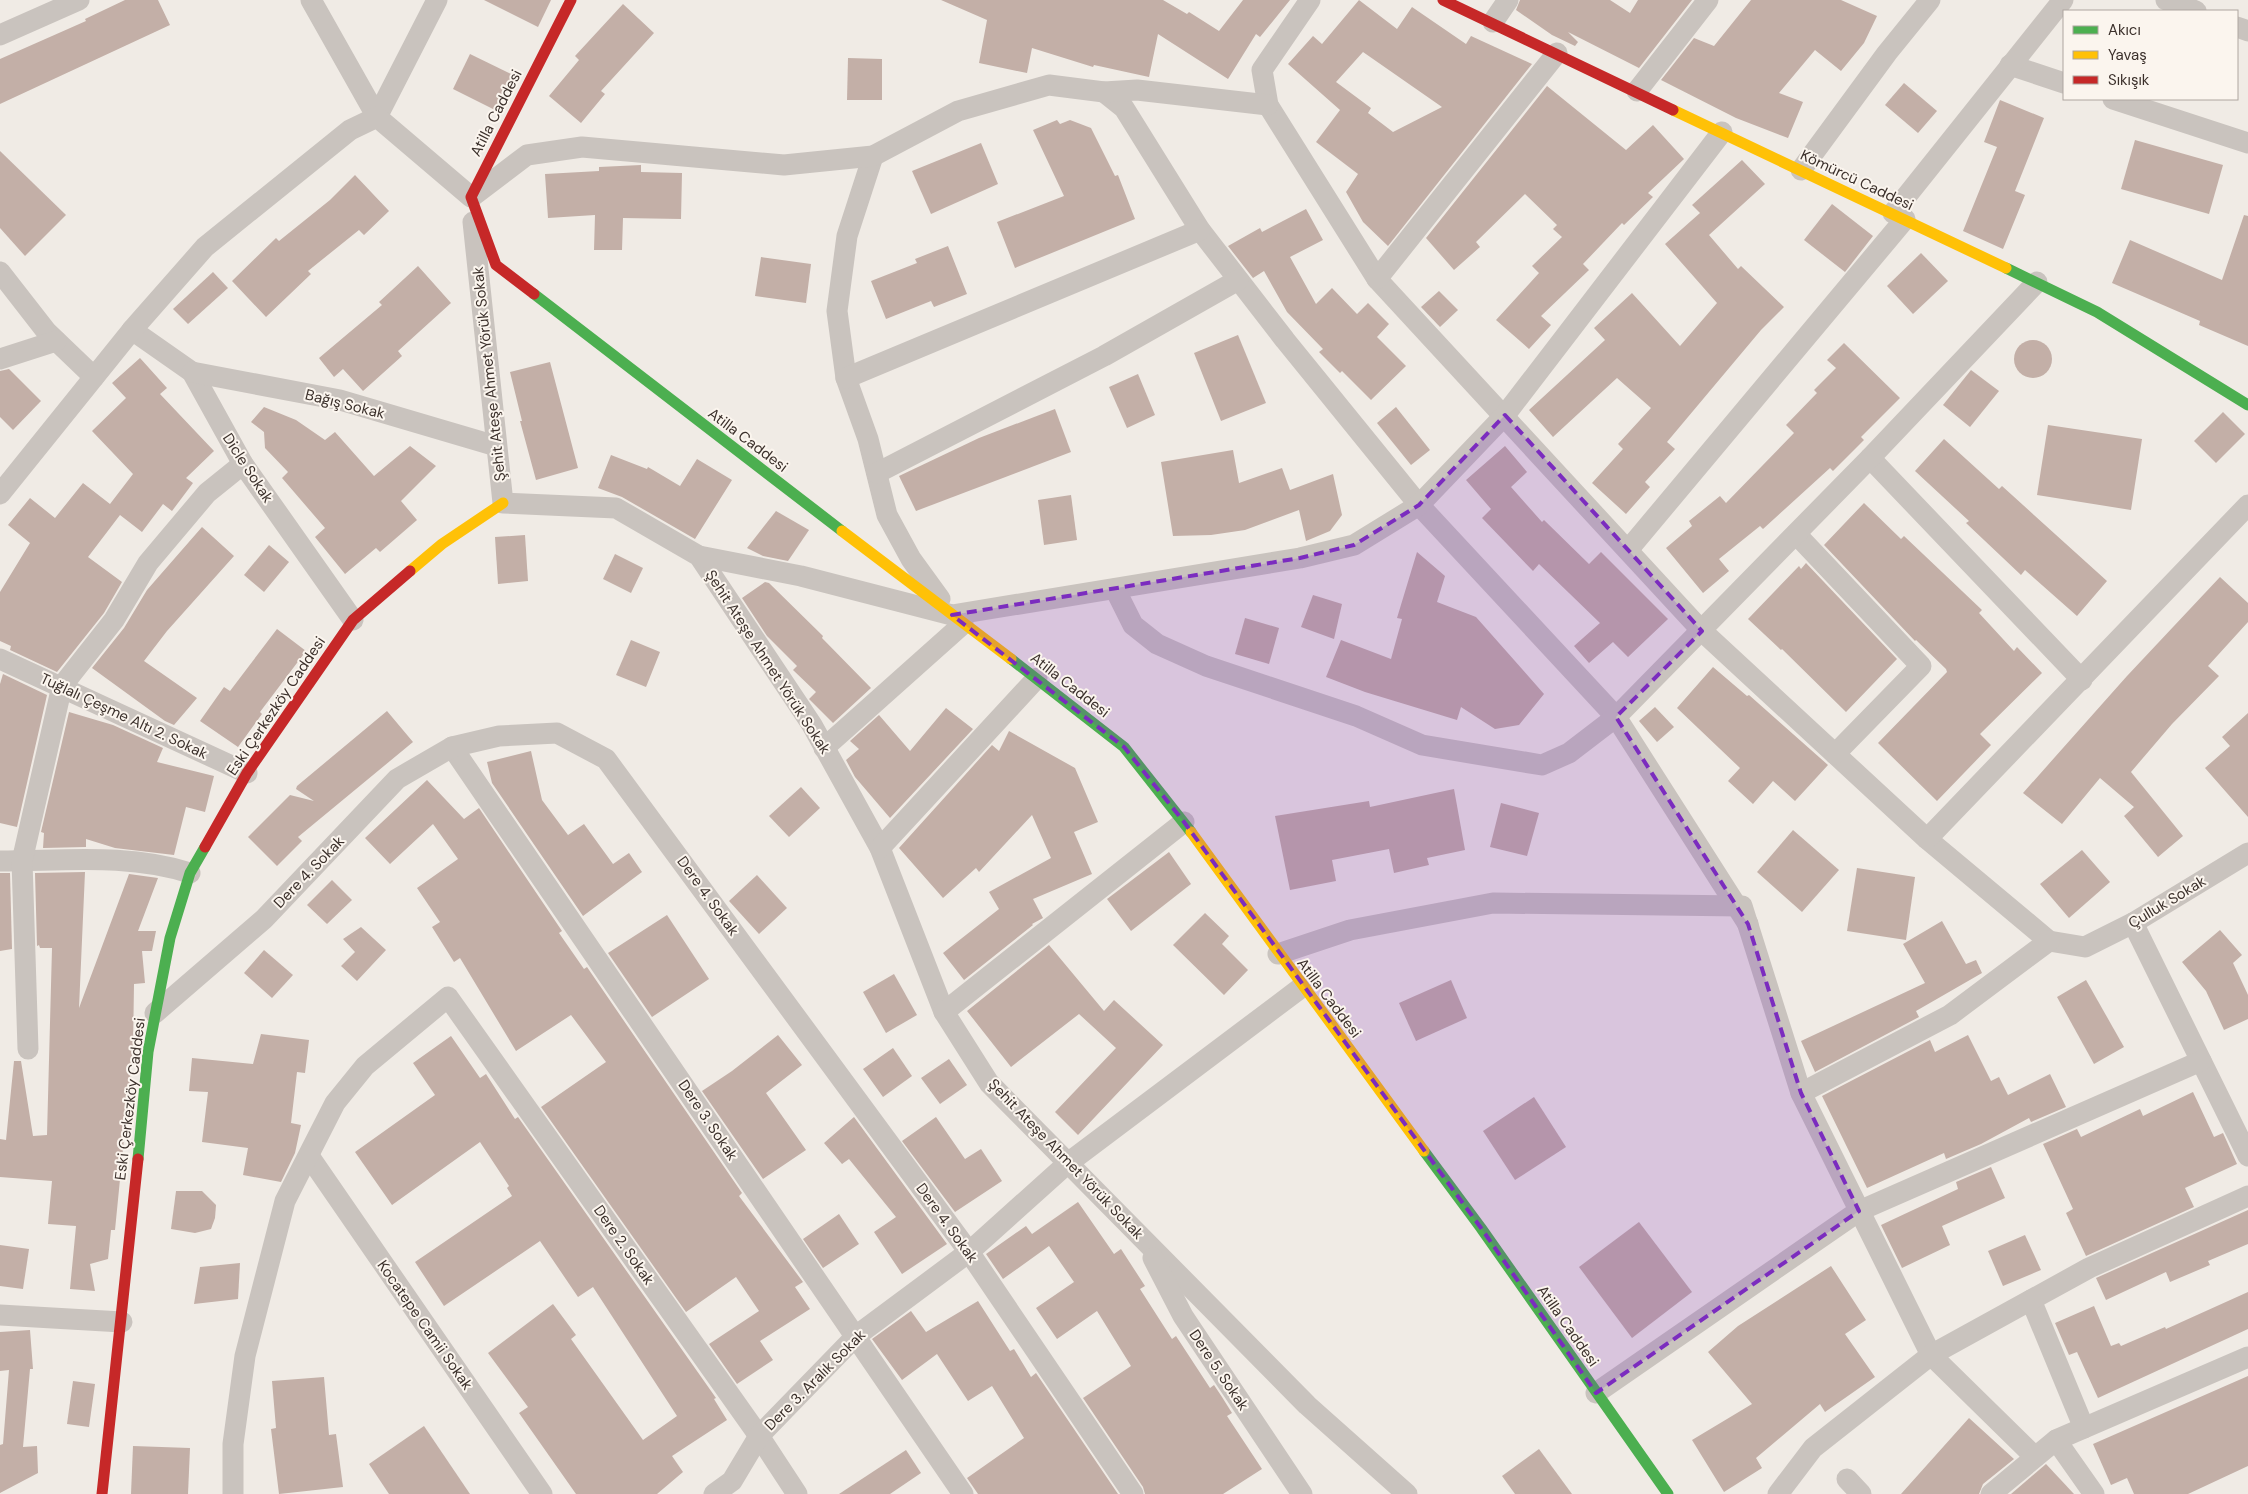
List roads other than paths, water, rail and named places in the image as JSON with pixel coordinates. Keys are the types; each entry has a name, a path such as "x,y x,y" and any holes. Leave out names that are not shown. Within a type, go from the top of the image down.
{"street":[{"path":"0,35 79,0"},
{"path":"311,0 377,117 471,197 527,155 582,147 784,166 873,156 958,111 1049,85 1104,92 1136,90 1268,105"},
{"path":"0,494 132,330 205,247 350,130 377,117 437,0"},
{"name":"Atilla Caddesi","path":"571,0 471,197 496,265 958,620 1037,678 1124,747 1184,822 1302,987 1481,1228 1668,1494"},
{"path":"1310,0 1262,70 1268,105 1377,279 1505,415 1702,631 1927,839 2049,941 1950,1015 1800,1093"},
{"name":"Kömürcü Caddesi","path":"1444,0 2097,312 2248,405"},
{"path":"1493,22 1508,0"},
{"path":"1637,91 1708,0"},
{"path":"1801,170 1887,53 1930,0"},
{"path":"1628,550 1899,216 2010,65 2063,0"},
{"path":"2166,0 2193,10"},
{"path":"1377,279 1557,53"},
{"path":"2010,65 2063,83"},
{"path":"1104,92 1124,108 1200,230 1238,280 1419,505 1616,717 1742,915 1800,1093 1931,1356 2035,1457"},
{"path":"2116,100 2248,143"},
{"path":"699,556 801,576 958,620 1115,589 1300,558 1354,545 1419,505 1505,415 1722,132"},
{"path":"873,156 847,236 837,311 846,378 868,439 887,515 911,559 958,620"},
{"name":"Şehit Ateşe Ahmet Yörük Sokak","path":"471,197 503,502 616,508 699,556 812,725 880,848 944,1012 989,1083 1307,1405 1407,1494"},
{"path":"846,378 1200,230"},
{"path":"0,272 56,341 94,377"},
{"path":"877,473 1104,356 1238,280"},
{"path":"1115,589 1133,625 1157,644 1206,666 1356,716 1422,745 1542,765 1569,753 1616,717 1870,458 2037,282"},
{"name":"Dicle Sokak","path":"132,330 192,372 243,464 353,620"},
{"path":"0,360 56,341"},
{"name":"Bağış Sokak","path":"192,372 340,400 496,446"},
{"path":"1870,458 2082,680"},
{"path":"28,1048 22,861 62,686 114,620 148,563 207,493 243,464"},
{"name":"Eski Çerkezköy Caddesi","path":"102,1494 122,1322 148,1052 170,938 190,873 247,773 353,620 442,544 503,502"},
{"path":"1927,839 2082,680 2248,505"},
{"path":"1796,534 1921,666 1835,754"},
{"path":"824,748 958,620"},
{"name":"Tuğlalı Çeşme Altı 2. Sokak","path":"0,659 247,773"},
{"path":"880,848 1037,678"},
{"name":"Dere 4. Sokak","path":"155,1013 264,919 397,779 452,747 499,736 557,733 606,760 969,1252 1133,1494"},
{"name":"Dere 3. Sokak","path":"452,747 963,1494"},
{"path":"944,1012 1184,822"},
{"name":"Çulluk Sokak","path":"2049,941 2085,947 2133,923 2248,853"},
{"path":"0,861 98,859 168,866 190,873"},
{"path":"1278,954 1350,930 1493,903 1742,915"},
{"path":"2133,923 2248,1156"},
{"name":"Dere 3. Aralık Sokak","path":"714,1494 732,1481 759,1436 856,1336 969,1252 1068,1163 1302,987"},
{"name":"Dere 2. Sokak","path":"309,1156 335,1103 365,1066 448,997 759,1436 797,1494"},
{"path":"1596,1393 1859,1211 2201,1061"},
{"path":"233,1494 233,1444 245,1356 286,1201 309,1156"},
{"name":"Kocatepe Camii Sokak","path":"309,1156 542,1494"},
{"path":"1778,1494 1813,1448 1931,1356 2089,1268 2248,1196"},
{"name":"Dere 5. Sokak","path":"1144,1241 1182,1316 1302,1494"},
{"path":"2031,1300 2084,1428"},
{"path":"0,1315 122,1322"},
{"path":"1991,1494 2056,1440 2248,1357"},
{"path":"2056,1440 2094,1494"}]}
